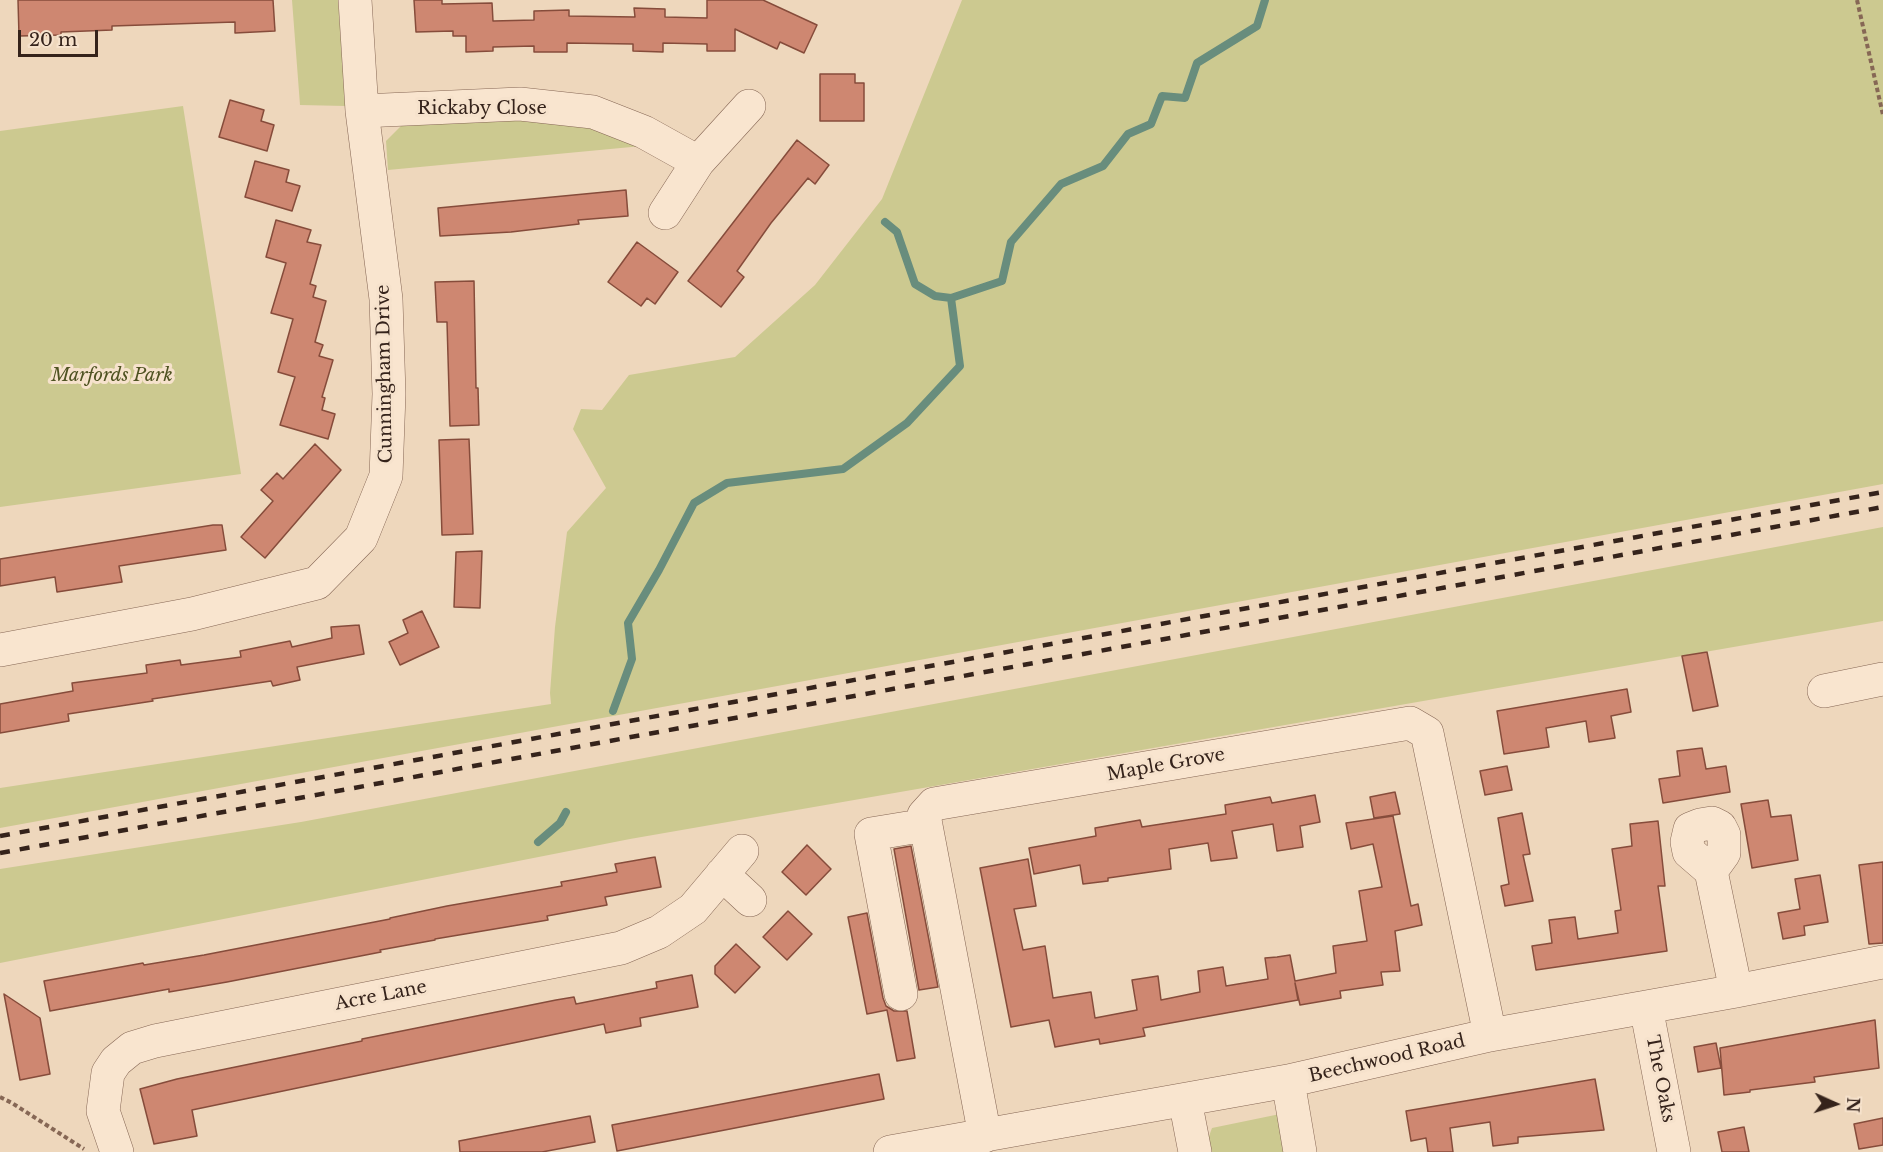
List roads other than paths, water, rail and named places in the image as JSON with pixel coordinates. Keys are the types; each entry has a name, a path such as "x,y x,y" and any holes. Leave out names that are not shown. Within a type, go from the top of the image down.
{"street":[{"name":"Cunningham Drive","path":"0,650 192,614 317,583 361,538 386,476 388,394 386,299 362,111 355,0"},
{"name":"Rickaby Close","path":"362,111 520,104 593,112 644,132 698,162"},
{"path":"666,213 698,162 749,106"},
{"path":"1824,691 1883,679"},
{"name":"Maple Grove","path":"926,825 924,814 934,804 1410,723 1427,733 1490,1035"},
{"path":"901,994 871,834 926,825 985,1136"},
{"name":"Acre Lane","path":"117,1152 103,1111 108,1073 116,1061 132,1048 167,1038 621,948 659,932 693,909 732,862 750,900"},
{"path":"1712,871 1736,991"},
{"name":"Beechwood Road","path":"890,1152 1288,1081 1490,1035 1883,962"},
{"name":"The Oaks","path":"1646,1007 1674,1152"},
{"path":"1288,1081 1300,1152"},
{"path":"1185,1100 1195,1152"}],"waterway":[{"path":"613,711 632,659 628,623 694,503 727,483 843,469 907,423 960,366 951,298 1002,281 1011,242 1061,184 1103,166 1128,134 1151,124 1162,96 1185,98 1197,63 1257,26 1265,0"},
{"path":"885,222 897,232 915,284 935,296 951,298"},
{"path":"538,842 560,823 566,812"}],"railway":[{"path":"0,836 1883,492"},
{"path":"0,853 1883,507"}],"park label":[{"name":"Marfords Park","path":"112,376"}]}
